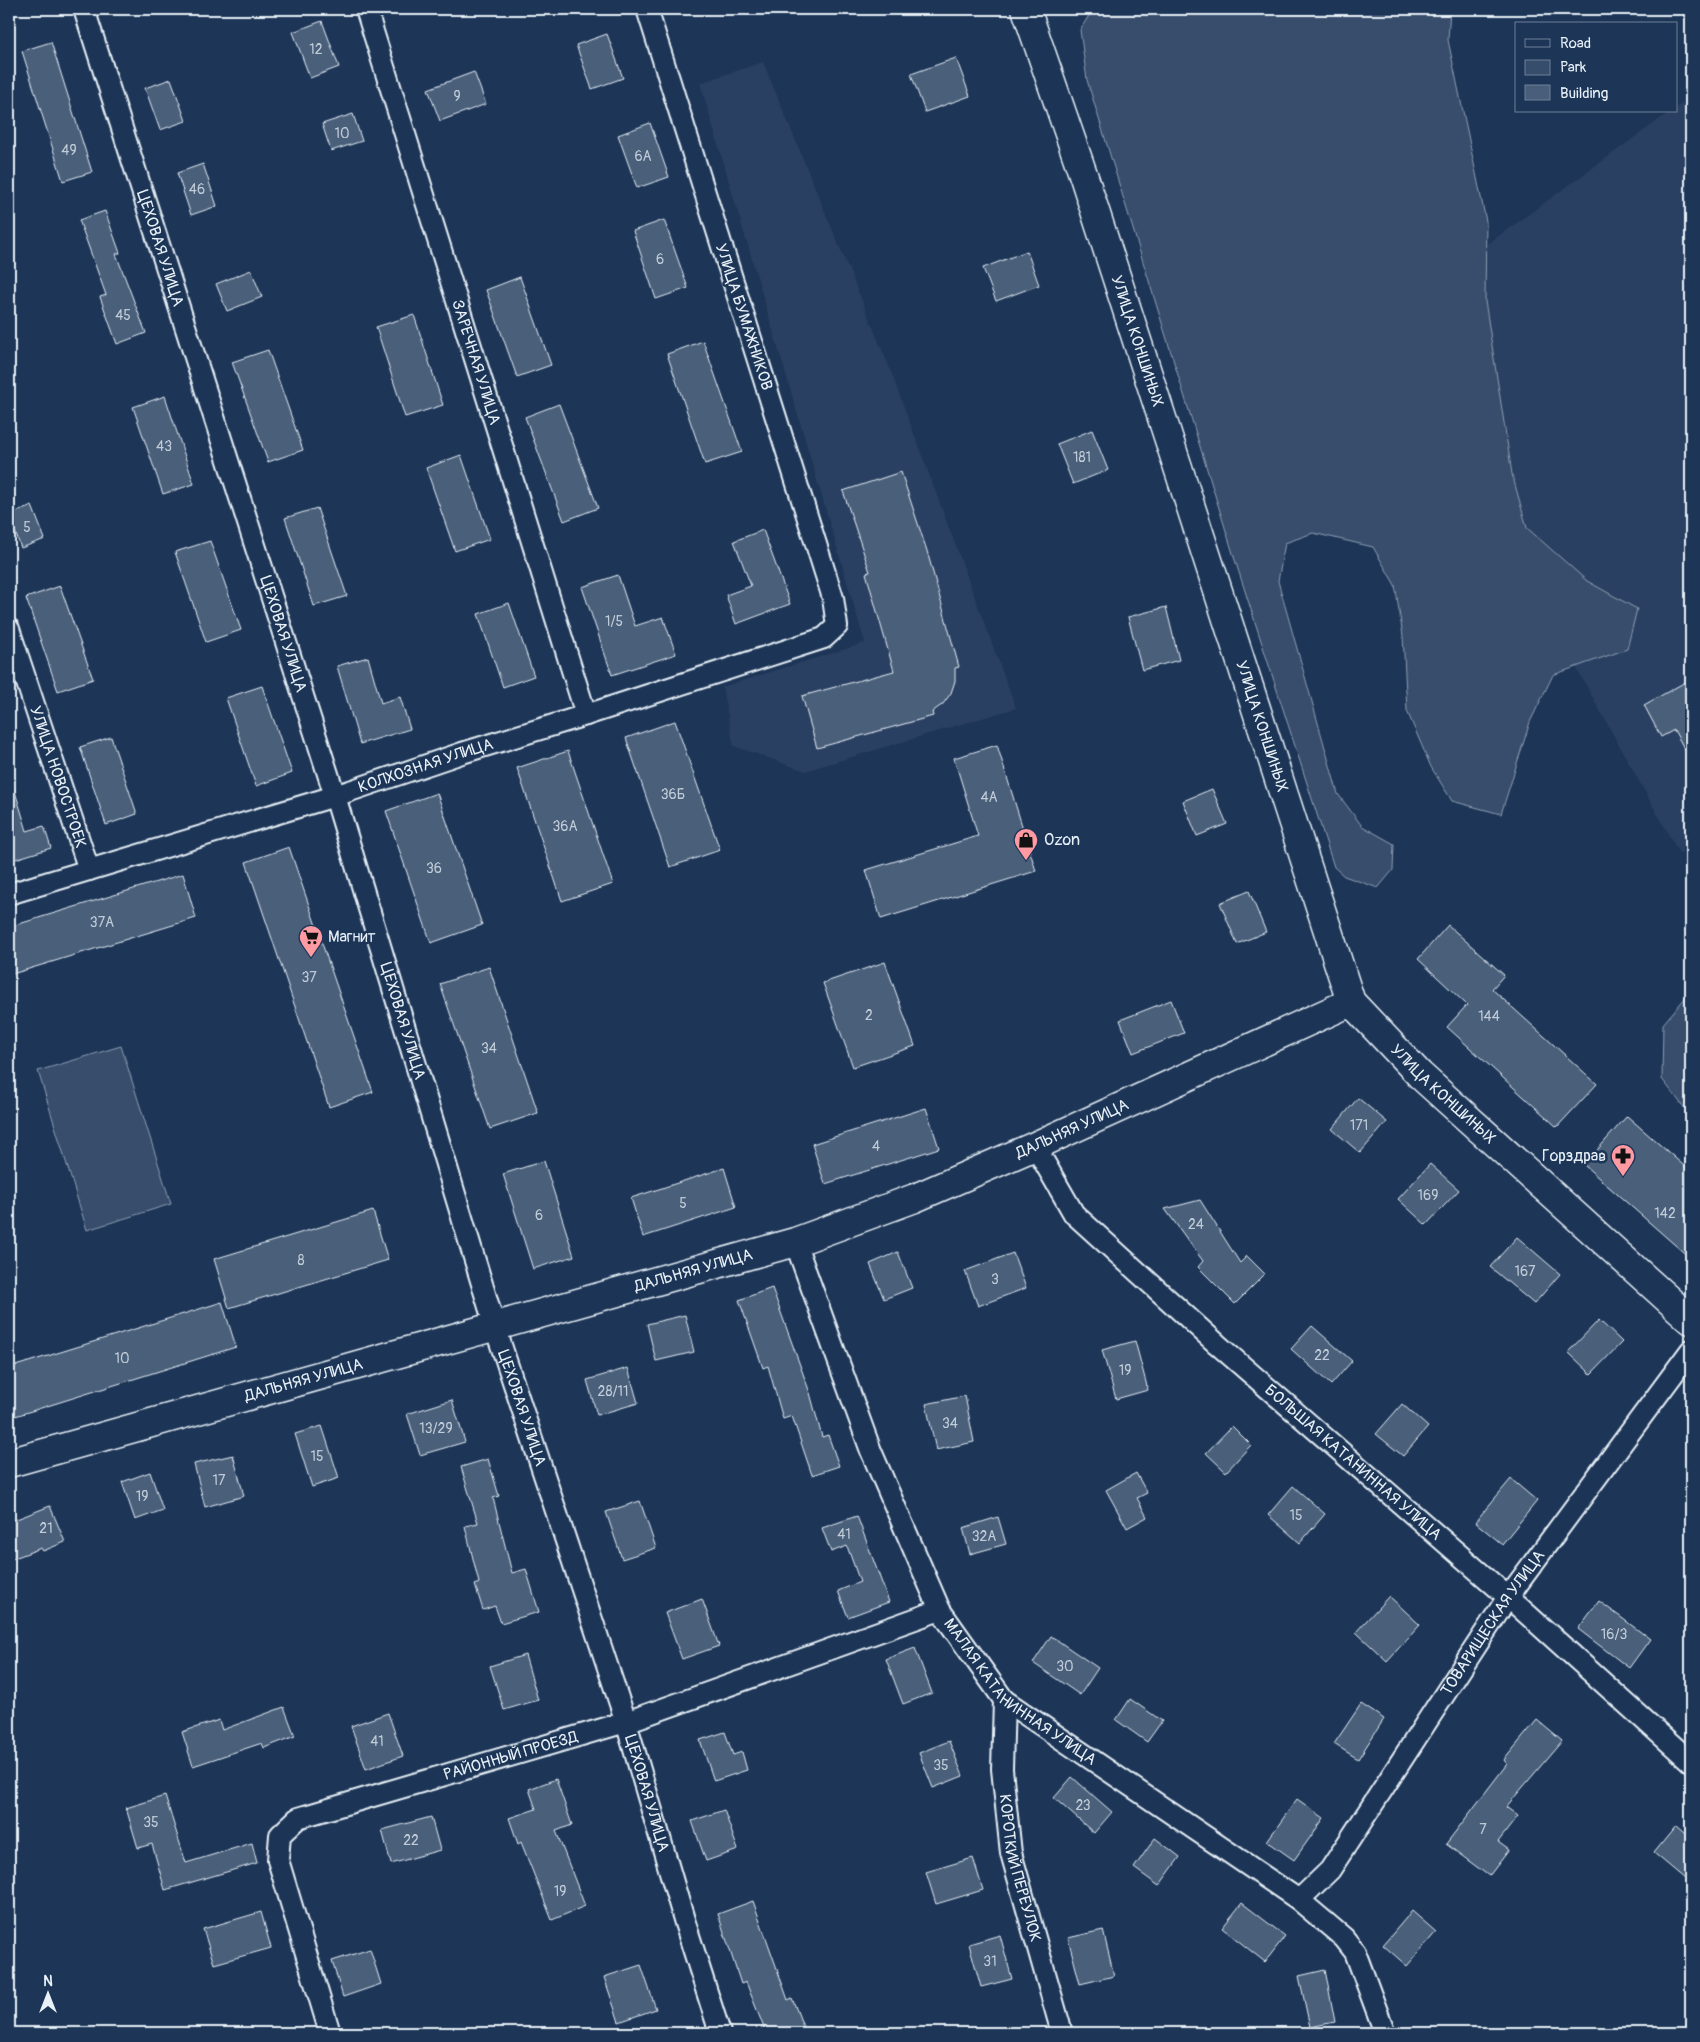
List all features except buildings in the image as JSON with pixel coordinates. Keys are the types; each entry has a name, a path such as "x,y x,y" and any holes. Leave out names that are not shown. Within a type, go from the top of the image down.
{"main road":[{"name":"УЛИЦА КОНШИНЫХ","path":"1026,9 1087,186 1351,1002 1420,1075 1691,1320"},
{"name":"ДАЛЬНЯЯ УЛИЦА","path":"9,1463 795,1242 915,1198 1036,1146 1351,1002"}],"street":[{"name":"ЦЕХОВАЯ УЛИЦА","path":"84,9 335,796 496,1327 626,1722 685,1923 720,2033"},
{"name":"ЗАРЕЧНАЯ УЛИЦА","path":"366,9 586,715"},
{"name":"УЛИЦА БУМАЖНИКОВ","path":"647,9 833,598 837,626"},
{"name":"КОЛХОЗНАЯ УЛИЦА","path":"9,894 335,796 462,753 824,638 837,626"},
{"name":"УЛИЦА НОВОСТРОЕК","path":"9,629 89,870"},
{"name":"БОЛЬШАЯ КАТАНИННАЯ УЛИЦА","path":"1036,1146 1074,1214 1217,1344 1508,1597 1691,1762"},
{"name":"МАЛАЯ КАТАНИННАЯ УЛИЦА","path":"795,1242 871,1451 940,1610 1004,1700 1299,1900 1344,1938 1355,1952 1384,2033"},
{"name":"ТОВАРИЩЕСКАЯ УЛИЦА","path":"1299,1900 1330,1870 1508,1597 1691,1350"},
{"name":"РАЙОННЫЙ ПРОЕЗД","path":"330,2033 278,1860 280,1835 298,1818 626,1722 940,1610"},
{"name":"КОРОТКИЙ ПЕРЕУЛОК","path":"1004,1700 1002,1769 1011,1853 1062,2033"}],"shaded area":[{"path":"763,62 888,364 1016,708 805,771 734,746 722,687 865,643 700,83"},
{"path":"1691,97 1691,855 1679,853 1383,320 1670,112 1678,112 1678,107"}],"green space":[{"path":"1093,9 1450,9 1448,40 1486,221 1485,301 1512,474 1527,528 1587,581 1637,609 1627,649 1553,675 1530,722 1501,814 1452,801 1431,767 1407,711 1403,636 1395,585 1373,547 1313,533 1285,543 1278,581 1338,794 1362,826 1394,844 1393,870 1378,888 1344,876 1334,867 1235,560 1087,80 1080,30"},
{"path":"1691,991 1691,1044 1688,1051 1691,1055 1691,1111 1686,1110 1662,1079 1663,1024"},
{"path":"121,1046 171,1204 87,1230 38,1071"}],"place":[{"name":"Ozon","path":"1026,861"},
{"name":"Магнит","path":"311,958"},
{"name":"Горздрав","path":"1623,1177"}]}
